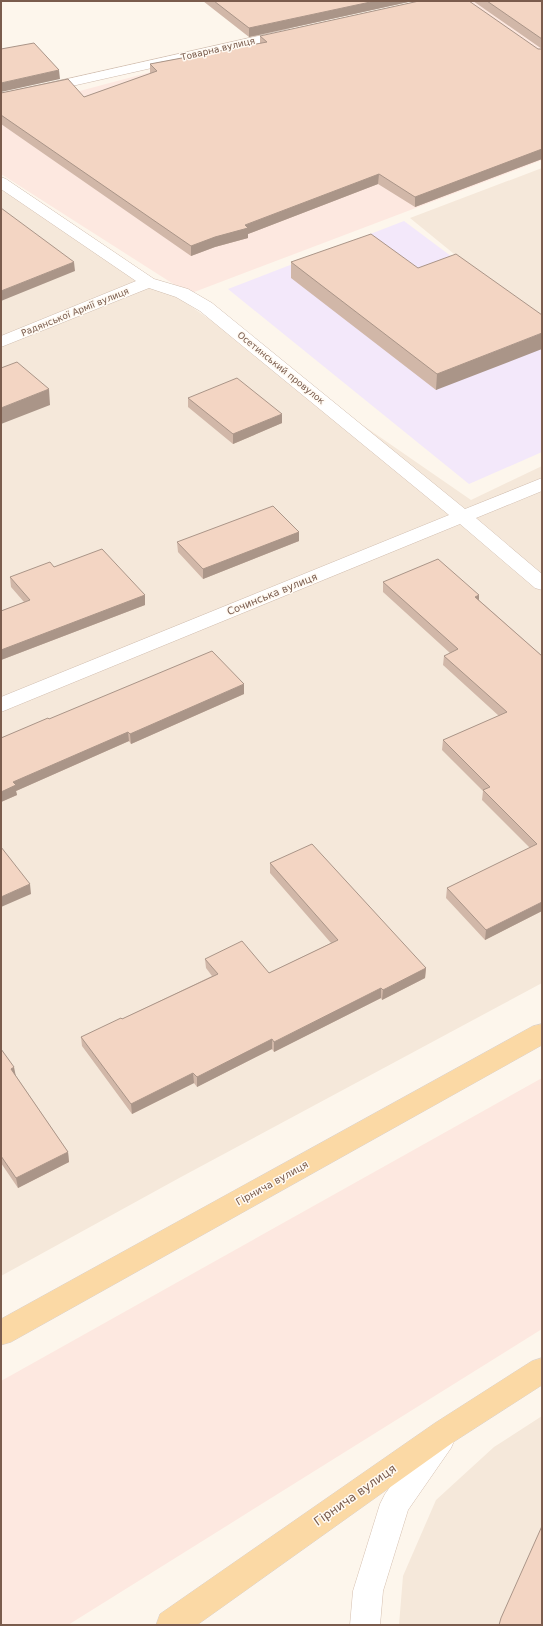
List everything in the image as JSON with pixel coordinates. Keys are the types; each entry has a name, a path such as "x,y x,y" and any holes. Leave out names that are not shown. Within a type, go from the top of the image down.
{"main road":[{"name":"Гірнича вулиця","path":"1,1333 542,1033"},
{"name":"Гірнича вулиця","path":"171,1625 445,1432 542,1370"}],"street":[{"name":"Товарна вулиця","path":"1,98 303,30"},
{"name":"Осетинський провулок","path":"1,182 148,282 182,293 206,306 462,516 542,584"},
{"name":"Радянської Армії вулиця","path":"1,342 148,282"},
{"name":"Сочинська вулиця","path":"1,705 542,484"},
{"path":"365,1625 368,1591 395,1504 445,1432"}],"shaded area":[{"path":"417,1 542,1 542,160 189,294 1,174 1,112"},
{"path":"542,168 542,322 497,289 410,218"},
{"path":"1,189 148,282 173,294 471,500 542,466 542,983 181,1177 1,1276"},
{"path":"404,221 542,324 542,452 469,484 228,289"},
{"path":"542,1078 542,1329 68,1625 1,1625 1,1381"},
{"path":"542,1416 542,1625 399,1625 403,1576 436,1500 494,1447"}],"building":[{"path":"214,1 375,1 249,28"},
{"path":"419,1 469,1 538,49 542,49 542,149 415,197 379,174 245,225 248,228 215,237 191,246 1,115 1,93 68,79 84,97 157,71 150,64 267,42 260,36"},
{"path":"487,1 542,1 542,39"},
{"path":"34,43 59,70 1,83 1,49"},
{"path":"1,208 74,262 1,291"},
{"path":"371,234 418,268 456,254 542,315 542,333 437,374 291,262"},
{"path":"17,362 49,389 1,408 1,368"},
{"path":"237,378 282,414 233,434 188,398"},
{"path":"273,506 299,532 203,569 177,542"},
{"path":"102,549 145,595 1,650 1,611 30,600 10,577 50,562 54,567"},
{"path":"438,559 479,595 475,597 542,656 542,902 486,930 447,888 537,844 483,790 490,787 443,740 507,712 444,656 458,649 383,582"},
{"path":"212,651 244,684 130,734 128,732 13,782 16,785 1,792 1,738"},
{"path":"312,844 426,968 383,990 381,988 274,1042 272,1039 197,1077 193,1073 131,1104 81,1037 218,974 205,959 242,941 269,973 338,940 270,863"},
{"path":"1,847 30,884 1,897"},
{"path":"1,1049 14,1067 11,1069 68,1152 16,1178 1,1156"},
{"path":"542,1526 542,1625 499,1625 501,1618"}]}
